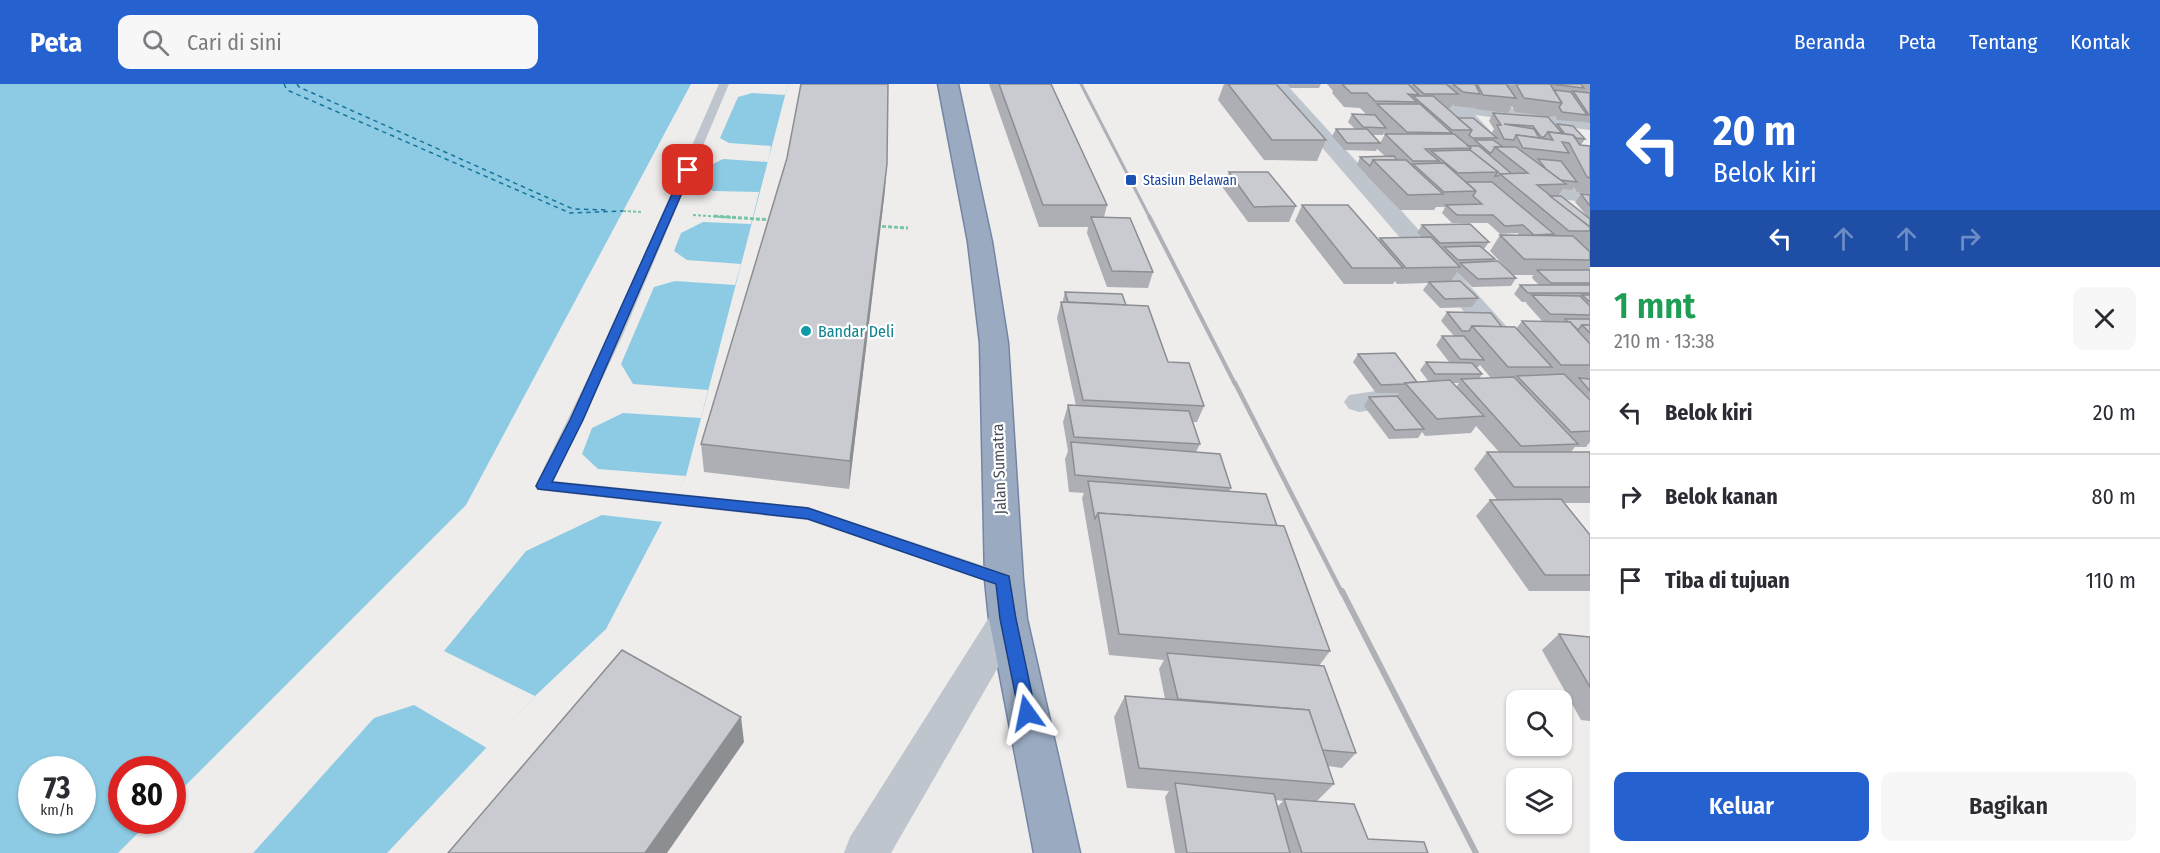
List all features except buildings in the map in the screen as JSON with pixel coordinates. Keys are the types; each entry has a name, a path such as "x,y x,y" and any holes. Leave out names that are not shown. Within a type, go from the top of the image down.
{"highway":[{"name":"Jalan Sumatra","path":"948,84 980,242 994,343 1004,580 1008,619 1057,853"}],"street":[{"path":"1276,84 1522,360"},
{"path":"1427,84 1455,107 1515,165"},
{"path":"1455,107 1590,124"},
{"path":"1573,213 1540,184 1590,196"},
{"path":"1359,402 1430,393"},
{"path":"866,853 1008,619"}],"lane":[{"path":"724,84 670,213 576,420 543,486 808,514 1004,580"}],"path":[{"path":"623,211 777,220"},
{"path":"872,225 908,228"}],"water":[{"path":"0,84 788,84 686,476 606,629 535,696 387,853 0,853"}],"pier":[{"path":"691,84 788,84 785,95 752,93 738,97 720,138 729,143 771,146 768,162 723,159 709,166 702,185 713,191 759,192 751,224 703,222 681,233 674,251 687,260 741,264 735,285 675,281 654,287 621,364 633,384 708,390 701,418 623,413 592,428 582,454 598,469 686,476 663,522 602,515 526,551 444,651 535,696 487,748 414,705 374,718 253,853 118,853 137,834 186,834 186,785 466,505"}],"ferry route":[{"path":"284,84 287,90 570,213 623,211"},
{"path":"297,84 299,87 573,209 607,210"}],"railway":[{"path":"1081,84 1150,218"},
{"path":"1149,216 1235,384"},
{"path":"1235,383 1342,593"},
{"path":"1342,591 1476,853"}],"place":[{"name":"Stasiun Belawan","path":"1131,180"},
{"name":"Bandar Deli","path":"806,331"}],"route":[{"path":"688,170 576,420 543,486 808,514 1004,580 1008,619 1027,713"}]}
